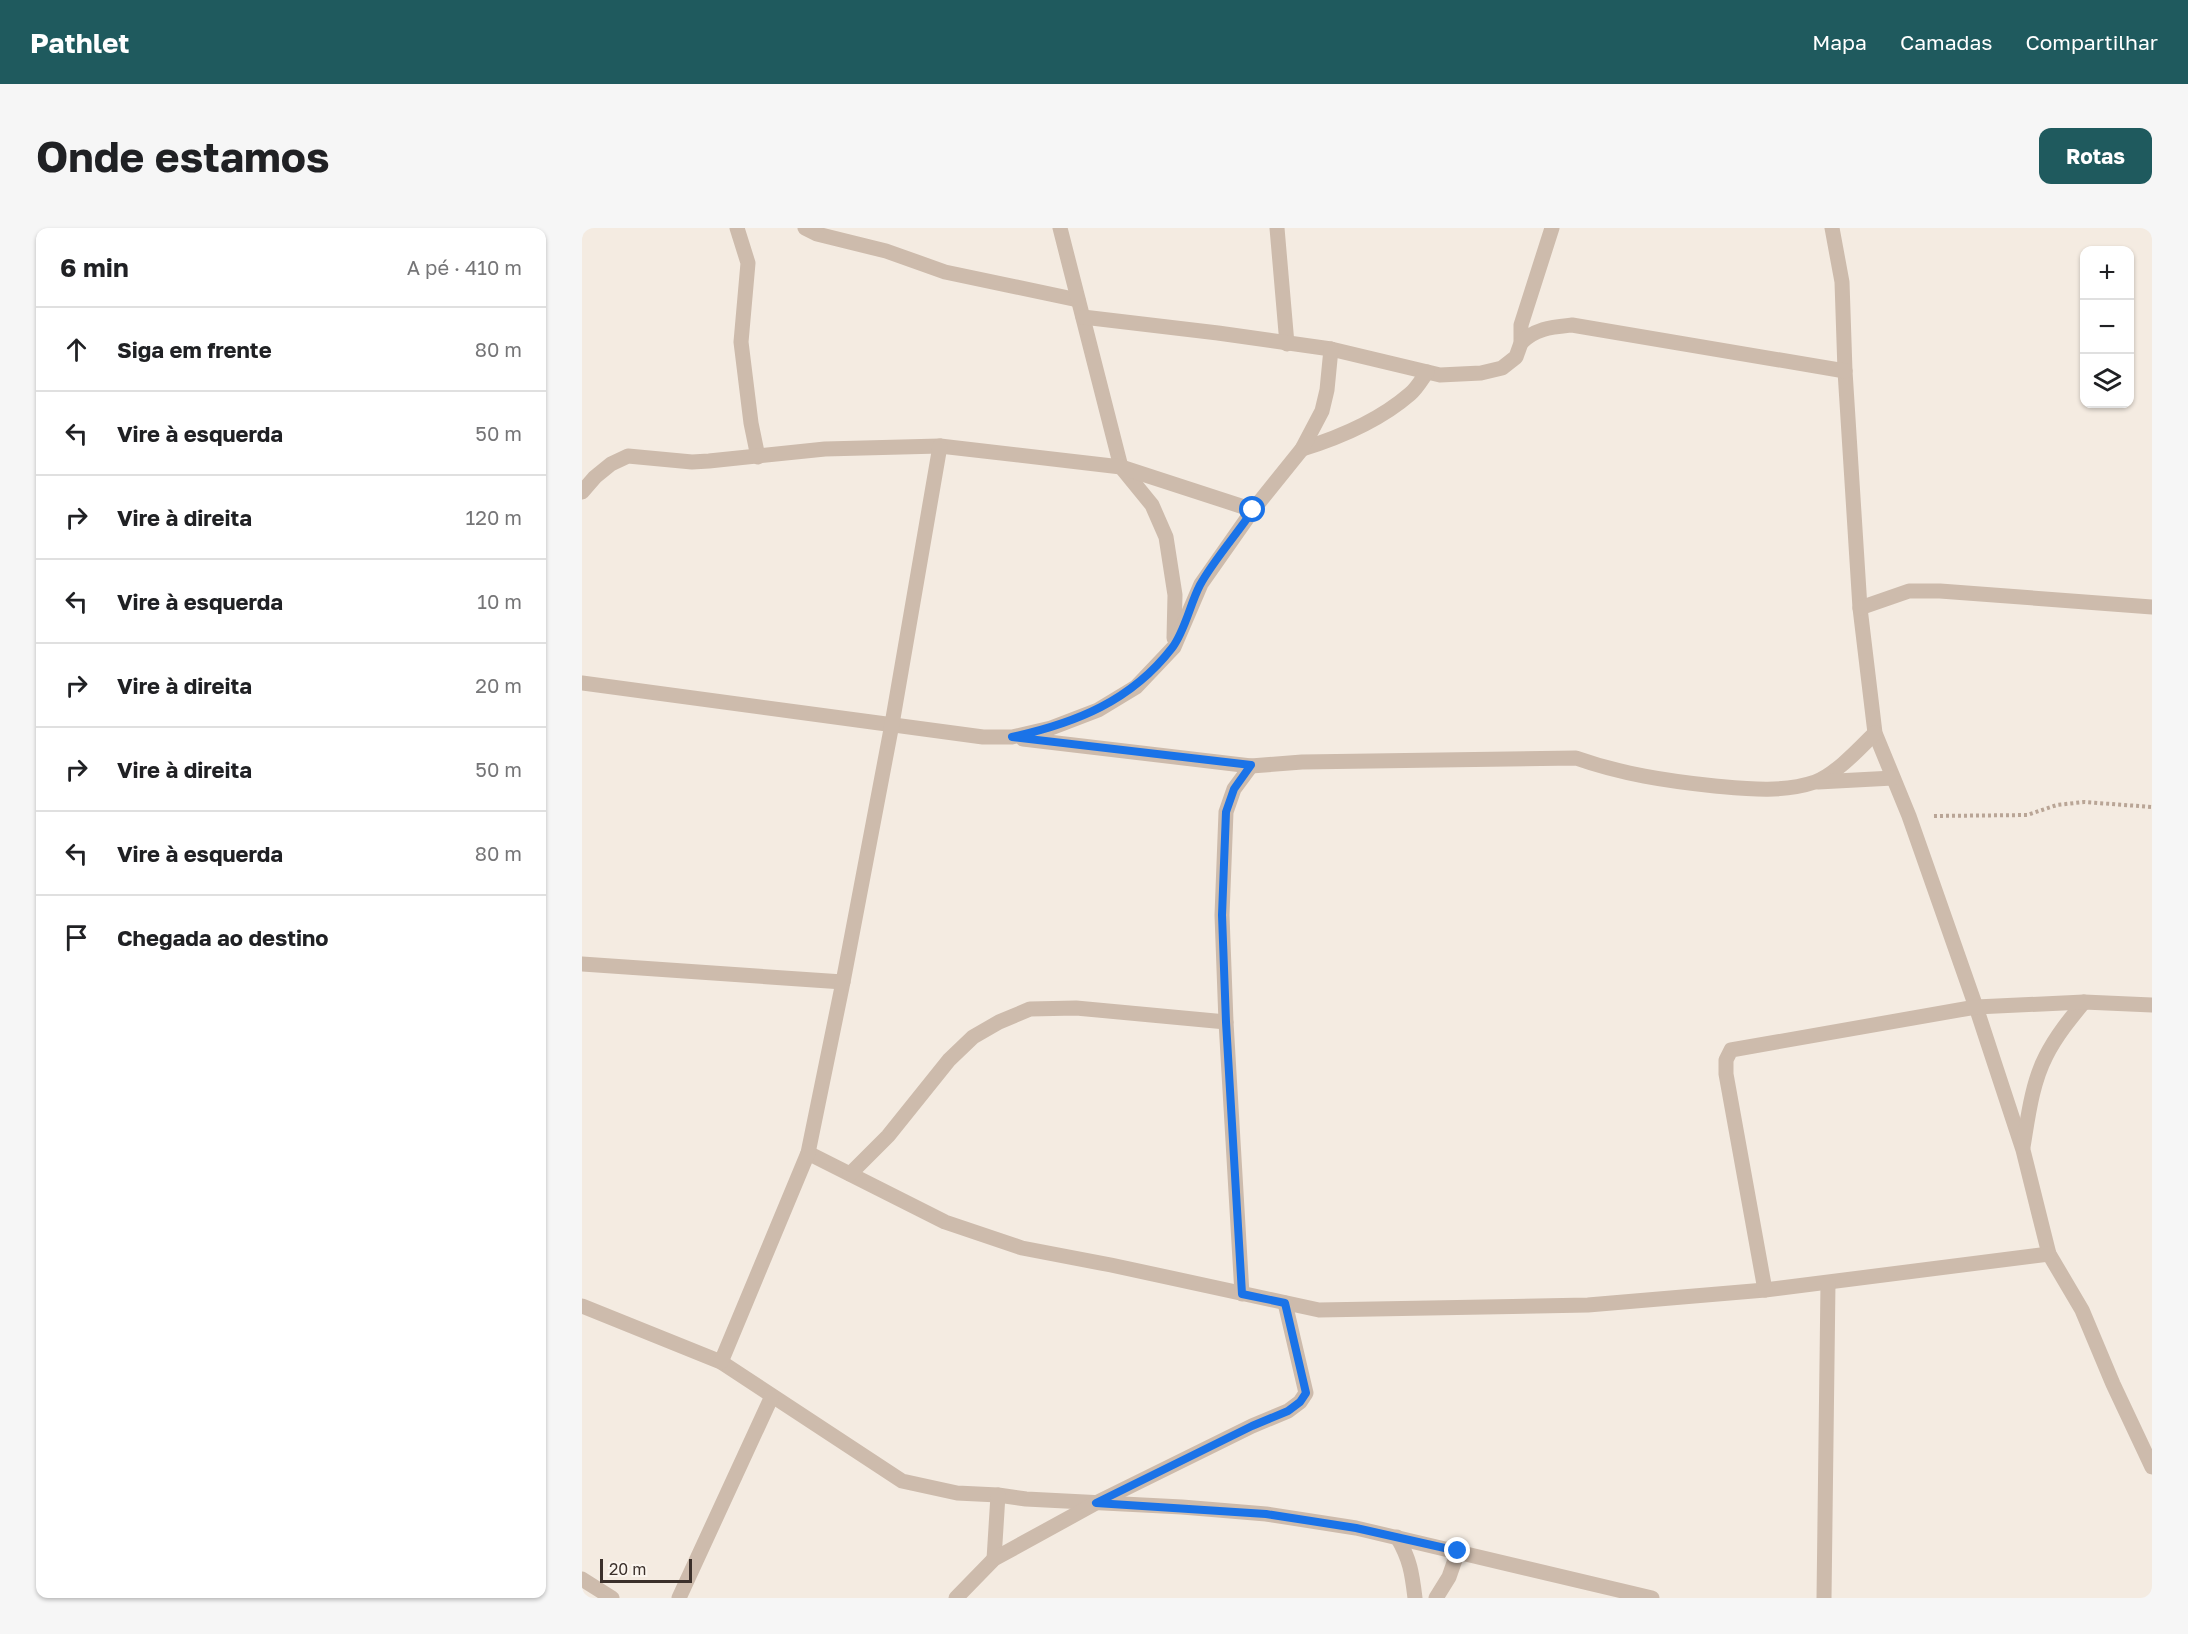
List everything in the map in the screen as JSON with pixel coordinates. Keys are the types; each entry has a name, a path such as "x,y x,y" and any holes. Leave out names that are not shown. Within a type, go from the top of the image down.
{"street":[{"path":"737,228 748,264 741,342 751,423 758,457"},
{"path":"805,228 817,234 886,251 945,272 1078,300"},
{"path":"1060,228 1121,467 1152,505 1166,537 1175,595 1174,646"},
{"path":"1277,228 1287,344"},
{"path":"1083,317 1331,349 1427,372 1460,375 1502,368 1516,357 1521,343 1521,325 1552,228"},
{"path":"1832,228 1842,282 1845,371 1860,608 1875,733 1909,816 1977,1007 2023,1150 2049,1254 2082,1310 2113,1384 2152,1467"},
{"path":"1521,343 1544,328 1572,325 1845,371"},
{"path":"1012,737 1051,728 1098,710 1136,687 1174,646 1201,584 1253,510 1302,449 1322,411 1328,390 1331,349"},
{"path":"1302,449 1332,440 1372,421 1412,393 1427,372"},
{"path":"721,1362 808,1153 892,724 940,446"},
{"path":"582,492 611,464 628,456 693,462 836,449 940,446 1121,467 1253,510"},
{"path":"1860,608 1909,591 1940,591 2152,607"},
{"path":"582,683 983,737 1012,737 1251,765 1302,762 1576,758 1608,769 1641,776 1767,791 1816,782 1893,778"},
{"path":"1816,782 1845,762 1875,733"},
{"path":"1242,1294 1222,915 1226,812 1234,789 1251,765"},
{"path":"582,963 843,982"},
{"path":"2023,1150 2031,1101 2045,1058 2058,1035 2084,1002"},
{"path":"1765,1290 1726,1074 1726,1060 1731,1050 1977,1007 2084,1002 2152,1005"},
{"path":"850,1174 888,1137 957,1052 973,1037 1030,1009 1076,1008 1226,1022"},
{"path":"808,1153 945,1222 1022,1248 1319,1310 1588,1305 1765,1290 2049,1254"},
{"path":"1824,1598 1828,1283"},
{"path":"956,1598 994,1559 1096,1503 1242,1431 1288,1411 1300,1402 1306,1393 1285,1303"},
{"path":"582,1306 721,1362 903,1481 957,1493 1266,1514 1397,1537 1652,1598"},
{"path":"678,1598 772,1396"},
{"path":"994,1559 998,1495"},
{"path":"1397,1537 1412,1569 1415,1598"},
{"path":"1436,1598 1449,1577 1458,1551"},
{"path":"582,1580 612,1598"}],"path":[{"path":"1909,816 2027,815 2057,805 2084,802 2152,807"}],"route":[{"path":"1253,510 1201,584 1174,646 1136,687 1098,710 1051,728 1012,737 1251,765 1234,789 1226,812 1222,915 1242,1294 1285,1303 1306,1393 1300,1402 1288,1411 1252,1426 1096,1503 1266,1514 1356,1528 1458,1551"}]}
